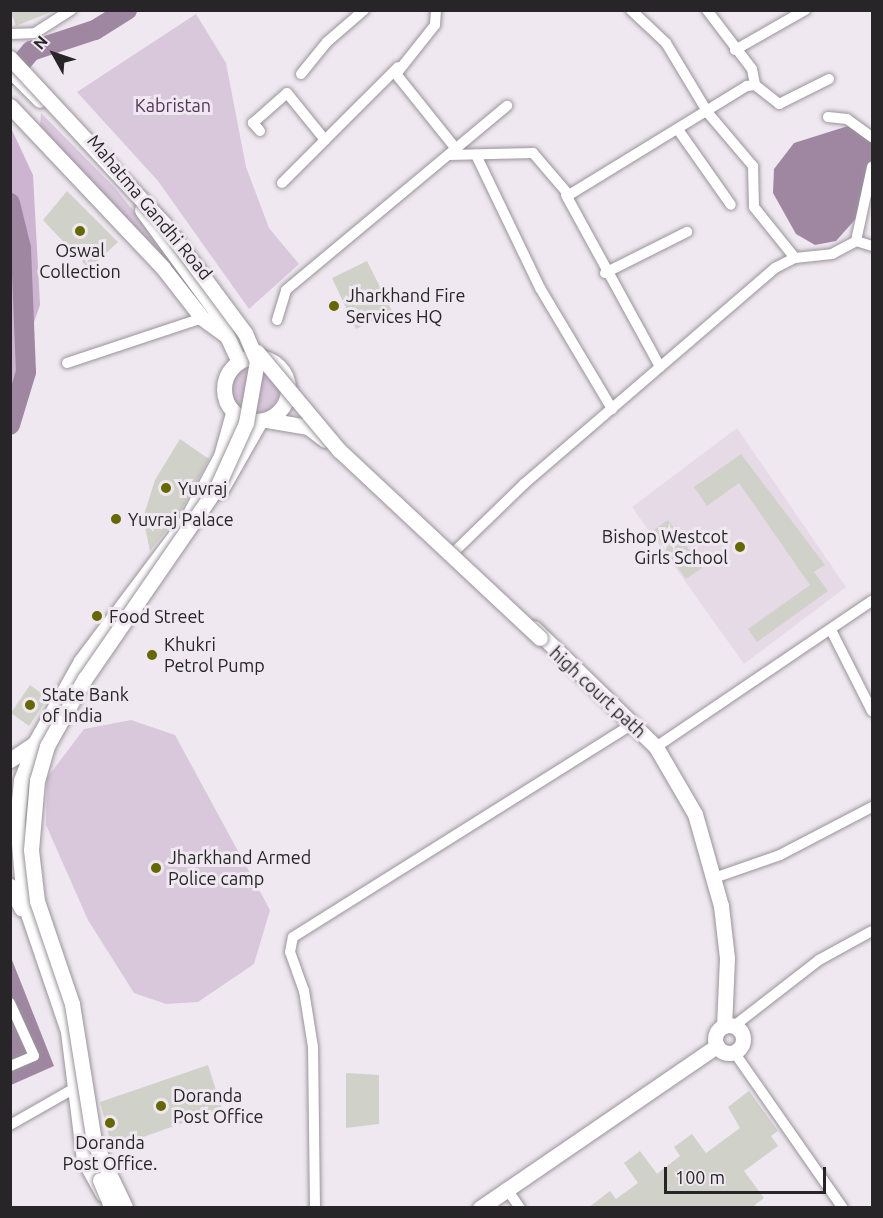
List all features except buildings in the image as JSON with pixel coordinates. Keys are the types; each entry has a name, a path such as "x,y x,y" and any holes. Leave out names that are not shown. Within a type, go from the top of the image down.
{"main road":[{"name":"Mahatma Gandhi Road","path":"10,55 165,238 229,338 239,362"},
{"path":"10,55 131,184 253,347 339,450 540,638"},
{"path":"10,64 139,200 214,303 247,363 241,412 216,476 72,686 29,778 23,824 29,902 70,1023 89,1157 119,1207"},
{"name":"Mahatma Gandhi Road","path":"10,70 46,98 177,234 280,369"},
{"path":"10,106 163,268 202,318 229,338"},
{"path":"119,1207 94,1142 72,1004 37,901 31,850 37,780 47,747 85,678 217,487 253,400 257,367 253,347"},
{"path":"119,1207 102,1156 68,1031 24,902 17,821 21,780 35,743 87,652 186,521 221,456 233,413 223,386 239,362 268,360 280,369 299,397 527,616 540,638"},
{"path":"82,1085 78,1012 42,904 35,849 40,781 86,688 218,495 263,421 279,411 289,382"},
{"path":"233,413 263,421 308,427 517,627 540,638"},
{"name":"high court path","path":"540,638 656,747 695,814 717,877 727,958 729,1026"},
{"path":"10,760 35,743"},
{"path":"12,893 39,943"},
{"path":"729,1026 742,1036 734,1052 717,1046 717,1032 729,1026"},
{"path":"480,1208 506,1188 717,1046"}],"street":[{"path":"10,34 35,33 72,10"},
{"path":"302,74 327,42 364,10"},
{"path":"282,183 398,67 435,25 436,10"},
{"path":"631,10 666,43 708,113 753,165 754,207 795,258"},
{"path":"707,10 735,50 752,69 755,85 779,104 829,80"},
{"path":"735,50 805,10"},
{"path":"398,67 399,79 452,152 476,155 538,155 566,195 605,273 660,367"},
{"path":"566,195 755,85"},
{"path":"260,132 253,123 287,93 325,140"},
{"path":"277,320 286,290 507,106"},
{"path":"828,117 847,119 873,137"},
{"path":"679,131 731,206"},
{"path":"476,155 540,288 612,410"},
{"path":"856,241 873,167"},
{"path":"605,273 687,232"},
{"path":"456,550 660,367 775,268 795,258 826,256 856,241 873,246"},
{"path":"67,363 202,318"},
{"path":"656,747 873,601"},
{"path":"831,630 873,711"},
{"path":"315,1208 313,1047 306,997 290,952 293,937 633,724"},
{"path":"717,877 780,855 873,807"},
{"path":"729,1026 819,960 873,932"},
{"path":"10,1003 34,1056 10,1066"},
{"path":"734,1052 843,1208"},
{"path":"10,1125 82,1085"},
{"path":"506,1188 520,1208"}],"shaded area":[{"path":"848,126 872,141 872,184 860,214 836,241 815,245 796,234 773,193 774,169 794,143"},
{"path":"11,128 33,175 40,305 11,388"},
{"name":"Bishop Westcot Girls School","path":"737,428 846,587 744,664 632,507"},
{"path":"10,955 54,1066 11,1085 10,1085"}],"green space":[{"name":"Kabristan","path":"196,14 226,63 246,167 269,228 299,264 249,309 158,181 77,92"},
{"path":"41,113 115,188 180,269 180,278 40,126"},
{"path":"250,366 260,366 275,376 279,390 278,399 269,410 260,414 250,414 235,404 231,395 231,385 241,370"},
{"name":"Jharkhand Armed Police camp","path":"131,720 175,735 270,910 254,964 198,1002 166,1004 134,993 88,920 46,825 47,778 84,729"}],"waterway":[{"path":"10,76 31,51 95,30 127,10"},
{"path":"10,203 21,248 26,372 10,425"}],"place":[{"name":"Oswal Collection","path":"80,231"},
{"name":"Jharkhand Fire Services HQ","path":"334,306"},
{"name":"Yuvraj","path":"166,488"},
{"name":"Yuvraj Palace","path":"116,519"},
{"name":"Bishop Westcot Girls School","path":"740,547"},
{"name":"Food Street","path":"97,616"},
{"name":"Khukri Petrol Pump","path":"152,655"},
{"name":"State Bank of India","path":"30,705"},
{"name":"Jharkhand Armed Police camp","path":"156,868"},
{"name":"Doranda Post Office","path":"161,1106"},
{"name":"Doranda Post Office.","path":"110,1123"}]}
